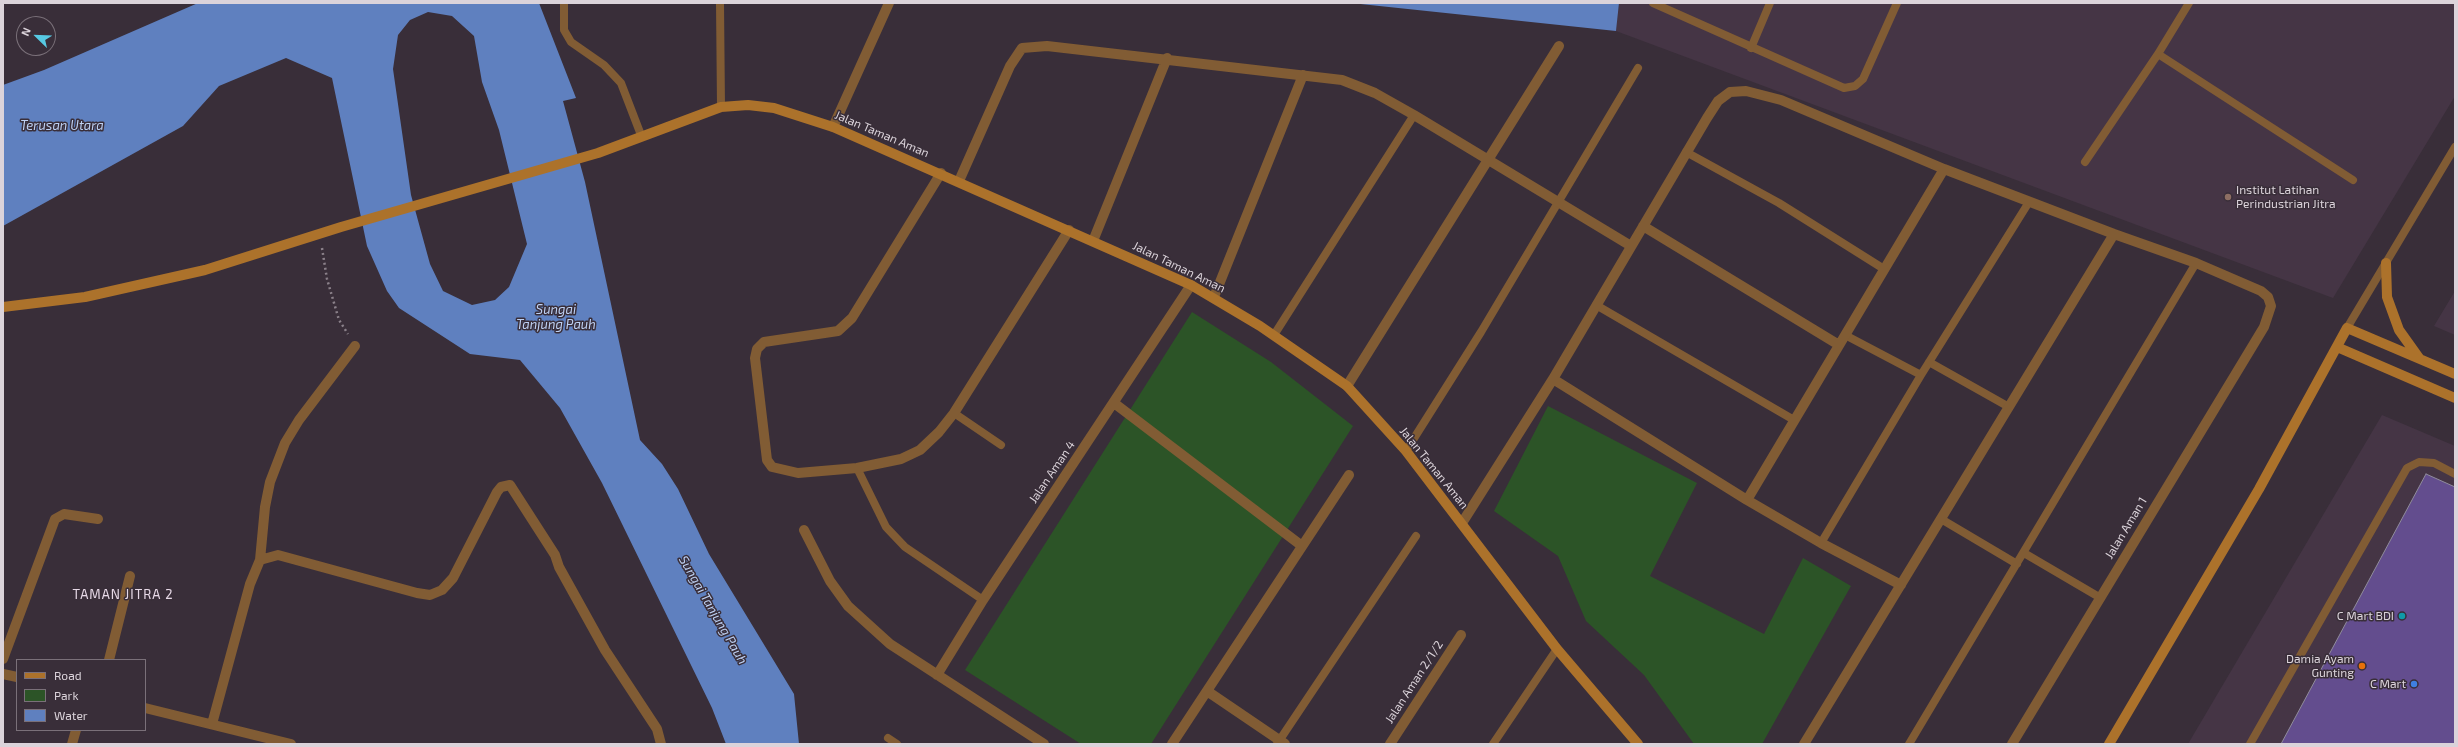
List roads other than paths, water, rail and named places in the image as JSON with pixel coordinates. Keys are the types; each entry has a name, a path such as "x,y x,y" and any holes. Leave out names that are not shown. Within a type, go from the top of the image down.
{"street":[{"path":"834,127 889,3"},
{"path":"959,181 1010,66 1022,48 1047,46 1168,58 1342,80 1375,93 1414,115 1631,246"},
{"path":"1347,386 1559,46"},
{"path":"1093,241 1168,58"},
{"path":"1214,297 1303,75"},
{"name":"Jalan Aman 1","path":"1462,523 1553,379 1718,100 1730,92 1746,91 1781,100 1944,169 2114,234 2196,263 2249,285 2268,298 2271,306 2264,327 2099,597 2012,744"},
{"name":"Jalan Taman Aman","path":"3,307 85,297 140,286 205,270 320,233 486,187 598,153 641,135 721,107 748,105 774,108 834,127 941,173 1191,285 1214,297 1274,335 1347,386 1406,451 1557,649 1638,744"},
{"path":"1747,500 1944,169"},
{"path":"941,173 852,318 838,331 764,342 757,348 755,358 766,453 767,460 772,467 798,473 857,468 901,459 920,450 939,432 954,413 1069,230"},
{"path":"1643,226 1839,344"},
{"path":"1804,744 2114,234"},
{"path":"2386,263 2387,297 2399,330 2419,358"},
{"name":"Jalan Aman 4","path":"937,675 984,600 1191,285"},
{"path":"2109,744 2259,489 2347,328 2455,374"},
{"path":"212,724 250,584 260,560 265,507 270,482 285,443 299,420 355,346"},
{"path":"2337,347 2455,398"},
{"path":"1553,379 1747,500 1821,543 1901,585"},
{"path":"1114,403 1302,546"},
{"path":"1172,744 1349,475"},
{"path":"260,560 278,555 430,595 442,590 453,578 497,492 501,487 510,485 555,555 559,568 605,650 657,729 661,744"},
{"path":"3,659 55,519 64,514 98,519"},
{"path":"804,530 830,581 848,606 890,644 1044,744"},
{"path":"109,659 130,576"},
{"name":"Jalan Aman 2/1/2","path":"1390,744 1461,635"},
{"path":"3,674 16,677"},
{"path":"1207,691 1281,743"},
{"path":"146,708 291,744"},
{"path":"72,744 76,731"}],"lane":[{"path":"564,3 564,30 571,42 604,65 621,84 641,135"},
{"path":"720,3 721,107"},
{"path":"1653,3 1751,48 1844,88 1855,86 1863,79 1897,3"},
{"path":"1751,48 1770,3"},
{"path":"2085,162 2158,54 2189,3"},
{"path":"2158,54 2353,180"},
{"path":"1406,451 1559,202 1638,68"},
{"path":"1274,335 1414,115"},
{"path":"2347,328 2455,147"},
{"path":"1686,152 1779,203 1884,269"},
{"path":"1821,543 1921,374 2029,202"},
{"path":"1909,744 2196,263"},
{"path":"1596,305 1794,420"},
{"path":"1845,334 1921,374"},
{"path":"1929,362 2009,407"},
{"path":"954,413 1001,445"},
{"path":"2250,744 2407,468 2419,462 2434,463 2455,474"},
{"path":"857,468 886,527 905,547 984,600"},
{"path":"1941,519 2017,564"},
{"path":"1281,743 1416,536"},
{"path":"2024,553 2099,597"},
{"path":"1492,744 1557,649"},
{"path":"888,738 897,744"}],"water":[{"name":"Sungai Tanjung Pauh","path":"198,3 539,3 576,98 563,101 585,182 640,440 662,464 678,489 709,554 794,694 799,744 726,744 712,708 602,483 560,408 520,360 470,354 399,308 387,291 367,246 332,78 286,58 219,86 183,126 3,226 3,85 44,70","holes":["428,12 452,16 474,36 482,82 499,130 527,244 509,287 495,300 472,305 443,291 430,264 411,195 393,69 398,35 410,20"]},
{"path":"1351,3 1619,3 1616,31"}],"place":[{"name":"Institut Latihan Perindustrian Jitra","path":"2228,197"},
{"name":"C Mart BDI","path":"2402,616"},
{"name":"Damia Ayam Gunting","path":"2362,666"},
{"name":"C Mart","path":"2414,684"}],"district":[{"name":"TAMAN JITRA 2","path":"123,595"}],"water label":[{"name":"Terusan Utara","path":"62,126"}]}
